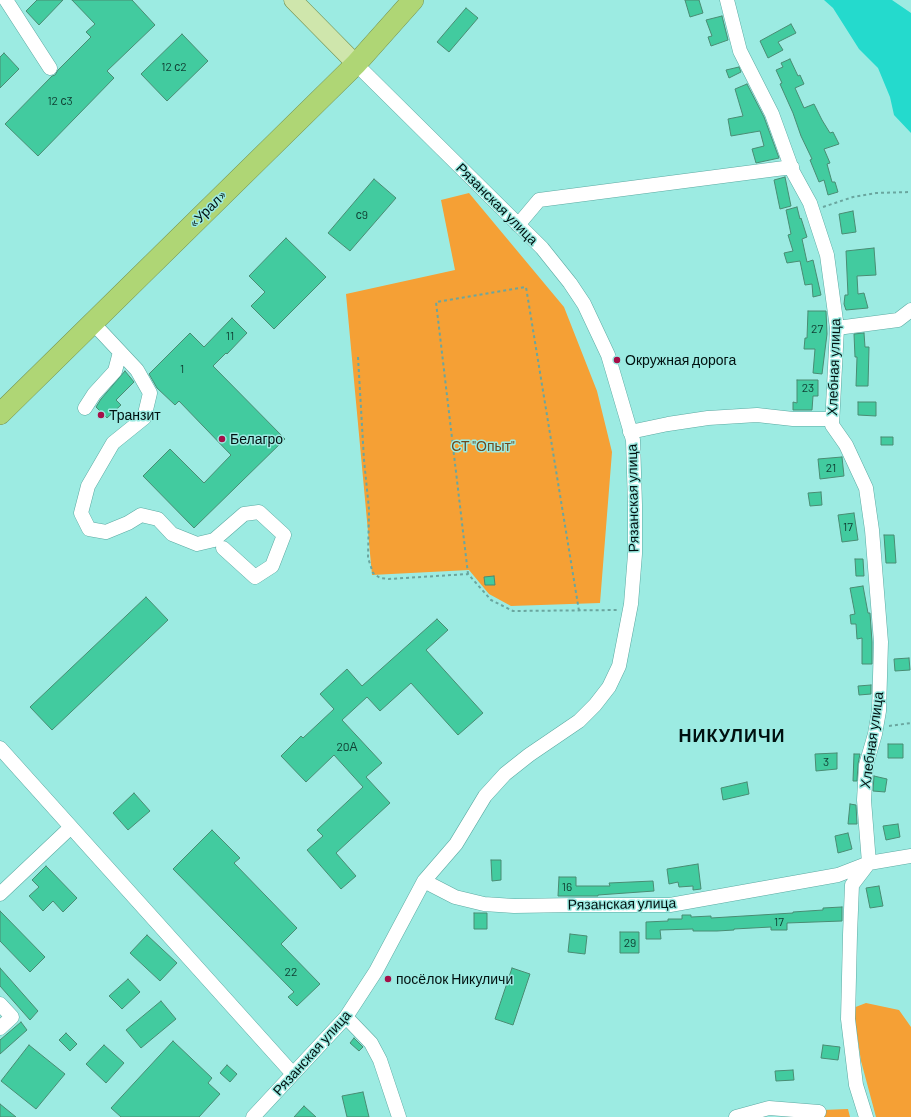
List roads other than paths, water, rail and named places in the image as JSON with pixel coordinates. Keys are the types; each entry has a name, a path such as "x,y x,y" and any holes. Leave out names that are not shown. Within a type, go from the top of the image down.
{"highway":[{"name":"«Урал»","path":"0,414 356,64 413,0"}],"main road":[{"path":"293,0 356,64"}],"street":[{"path":"6,0 50,68"},
{"name":"Хлебная улица","path":"727,0 740,51 772,114 792,167 810,202 827,255 837,328 832,426 846,445 866,488 872,530 881,642 879,711 866,765 864,800 869,863"},
{"name":"Рязанская улица","path":"253,1117 346,1017 376,971 424,880 456,844 485,796 505,774 529,755 579,721 595,705 609,687 619,666 630,610 635,554 633,440 608,355 584,304 570,283 542,248 356,64"},
{"path":"518,225 539,200 792,167"},
{"path":"837,328 898,320 911,310"},
{"path":"93,323 137,370 150,393 144,418 113,443 88,486 81,513 89,529 106,532 128,523 141,515 158,519 172,534 197,544 214,540 244,514 259,512 284,535 272,566 254,576 224,548"},
{"path":"85,408 94,394 115,371 120,352"},
{"path":"630,432 708,418 757,415 793,419 832,419"},
{"path":"0,748 293,1074"},
{"path":"0,894 71,826"},
{"name":"Рязанская улица","path":"424,880 455,896 484,904 514,906 670,905 838,875 869,863 911,856"},
{"path":"866,1117 856,1085 848,1019 852,885 869,863"},
{"path":"0,1004 12,1017 0,1028"},
{"path":"346,1017 371,1043 380,1060 399,1117"},
{"path":"736,1117 769,1108 819,1112"}],"water":[{"path":"824,0 892,0 911,13 911,133 894,115 890,97 878,68 859,49 833,8"}],"place":[{"name":"Окружная дорога","path":"617,360"},
{"name":"Транзит","path":"101,415"},
{"name":"Белагро","path":"222,439"},
{"name":"посёлок Никуличи","path":"388,979"}],"district":[{"name":"НИКУЛИЧИ","path":"732,736"}],"park label":[{"name":"СТ \"Опыт\"","path":"483,446"}]}
